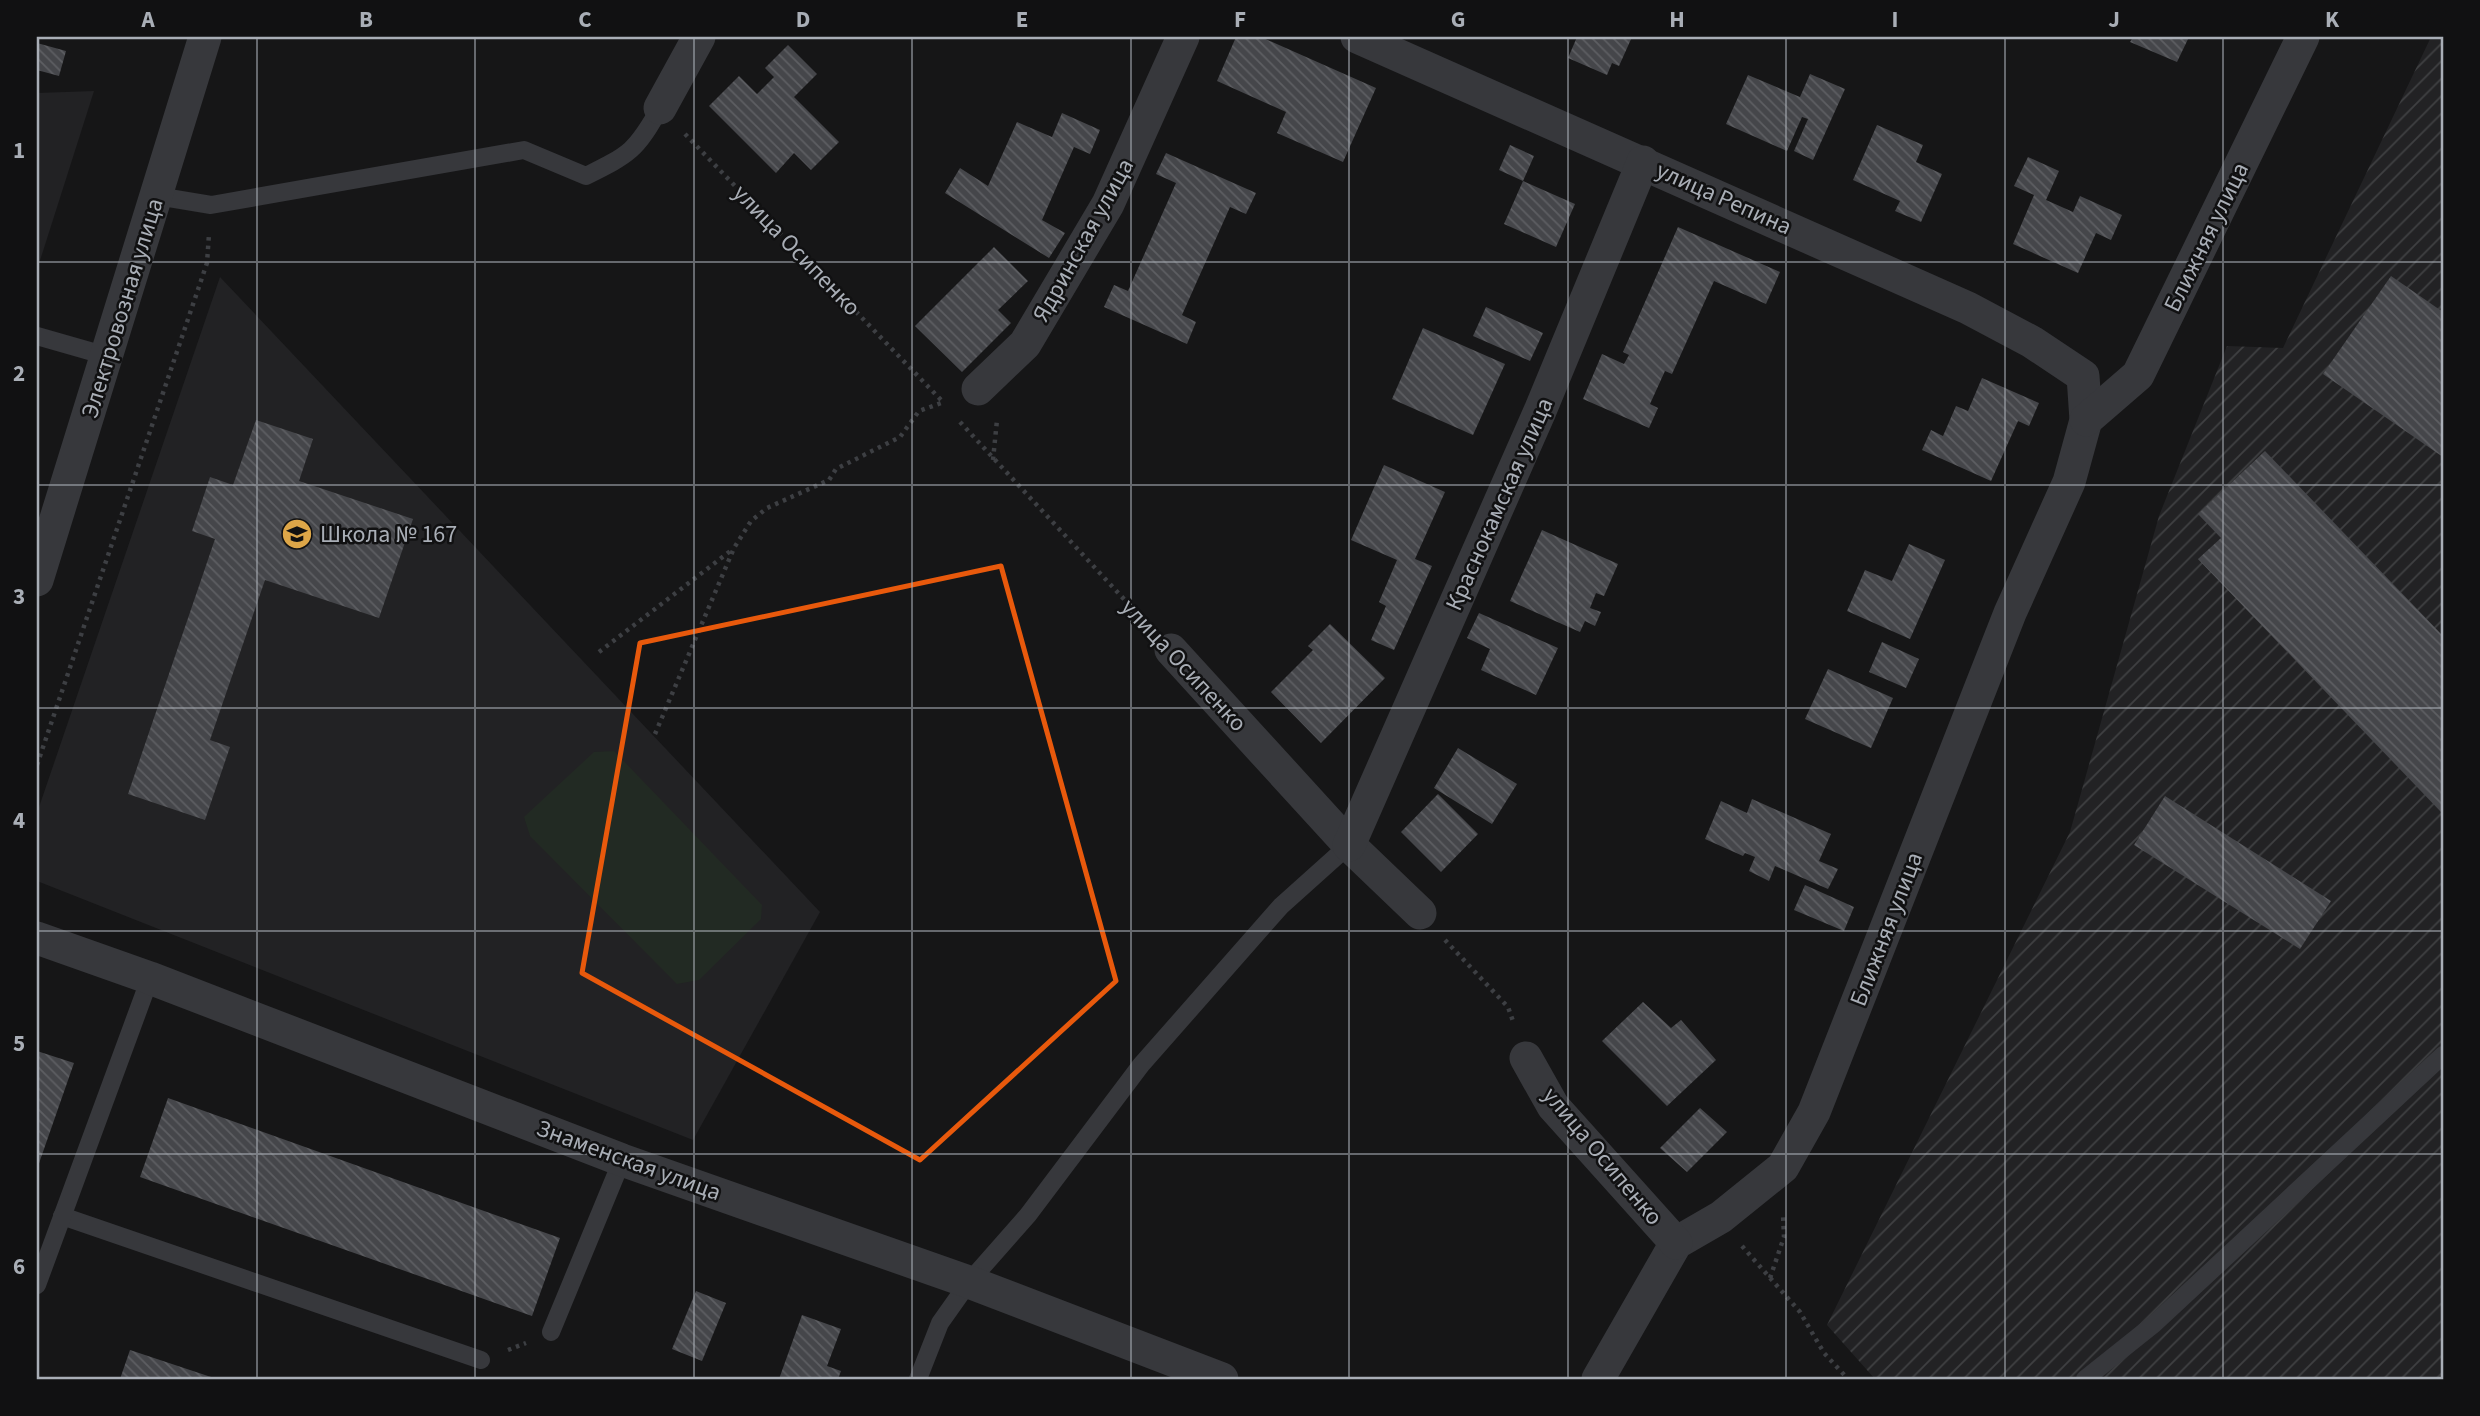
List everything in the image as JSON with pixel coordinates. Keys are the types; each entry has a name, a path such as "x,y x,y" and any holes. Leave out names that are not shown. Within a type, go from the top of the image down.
{"street":[{"path":"660,108 699,37"},
{"name":"Ядринская улица","path":"978,389 1025,344 1101,216 1183,37"},
{"name":"улица Репина","path":"1357,37 1968,307 2032,342 2083,376"},
{"name":"Ближняя улица","path":"2086,420 2138,376 2303,37"},
{"name":"Электровозная улица","path":"37,580 157,196 194,43"},
{"name":"Краснокамская улица","path":"1349,845 1540,411 1643,162"},
{"name":"Ближняя улица","path":"1676,1243 1721,1217 1783,1167 1814,1112 2010,613 2069,482 2086,420 2083,376"},
{"name":"улица Осипенко","path":"1171,650 1349,845 1420,913"},
{"name":"Знаменская улица","path":"37,938 150,978 622,1160 969,1282 1202,1376"},
{"name":"улица Осипенко","path":"1526,1058 1553,1106 1676,1243"},
{"path":"1598,1379 1676,1243"}],"lane":[{"path":"157,196 211,205 524,150 586,176 623,157 642,140 660,108"},
{"path":"37,336 107,356"},
{"path":"918,1379 940,1323 969,1282 1028,1215 1141,1065 1280,906 1349,845"},
{"path":"37,1285 150,978"},
{"path":"2085,1379 2154,1324 2443,1055"},
{"path":"551,1332 622,1160"},
{"path":"62,1216 481,1360"}],"path":[{"name":"улица Осипенко","path":"660,108 951,412"},
{"path":"37,765 207,263 211,205"},
{"path":"655,734 734,548 751,521 767,508 828,480 836,469 900,437 919,411 978,389"},
{"name":"улица Осипенко","path":"960,421 1171,650"},
{"path":"599,652 734,548"},
{"path":"1420,913 1508,1007 1526,1058"},
{"path":"1770,1278 1784,1237 1783,1167"},
{"path":"1721,1217 1752,1259 1800,1312 1824,1353 1848,1379"},
{"path":"481,1360 551,1332"}],"highlighted area":[{"path":"1001,566 1116,981 920,1160 582,973 640,643"}],"shaded area":[{"path":"2431,37 2443,37 2443,1379 1875,1379 1827,1325 2070,832 2159,516 2227,346 2283,348"},
{"path":"94,91 37,270 37,93"},
{"name":"Школа № 167","path":"220,277 820,912 693,1140 37,881 37,813"},
{"path":"614,751 762,905 761,919 699,980 677,984 530,836 524,817 594,752"}],"building":[{"path":"1236,37 1261,37 1376,88 1343,162 1277,133 1286,112 1217,81"},
{"path":"1577,37 1632,37 1619,66 1612,63 1607,75 1568,58"},
{"path":"2133,37 2189,37 2177,62 2130,42"},
{"path":"37,43 66,51 59,76 37,70"},
{"path":"788,45 817,74 794,97 839,142 811,170 794,153 776,173 709,106 739,76 757,94 774,77 765,68"},
{"path":"1810,74 1845,89 1813,160 1794,151 1808,119 1802,117 1787,151 1726,124 1748,75 1800,97"},
{"path":"1062,113 1100,130 1090,154 1074,147 1042,220 1065,233 1049,258 945,193 960,168 988,186 1017,122 1052,137"},
{"path":"1877,125 1923,145 1916,162 1942,174 1921,222 1895,211 1900,201 1853,180"},
{"path":"1510,145 1534,156 1523,181 1499,170"},
{"path":"1166,153 1256,193 1246,214 1230,207 1182,315 1196,322 1187,344 1104,307 1114,285 1128,291 1176,183 1156,174"},
{"path":"2028,157 2059,171 2046,200 2073,212 2080,196 2122,215 2111,240 2096,233 2078,273 2013,244 2034,195 2014,186"},
{"path":"1523,181 1575,204 1556,247 1504,224"},
{"path":"1678,227 1780,272 1766,304 1714,281 1672,374 1665,371 1650,404 1658,408 1649,428 1583,399 1602,354 1624,364 1629,355 1623,352"},
{"path":"994,247 1028,281 998,310 1011,323 962,372 915,326"},
{"path":"2391,276 2443,312 2443,457 2323,374"},
{"path":"1486,307 1543,333 1530,361 1473,336"},
{"path":"1423,328 1505,364 1473,435 1392,399"},
{"path":"1982,378 2039,403 2029,426 2018,421 1991,481 1922,450 1931,430 1943,436 1956,406 1968,411"},
{"path":"256,420 313,439 299,481 413,519 379,618 265,580 210,740 230,747 205,820 128,794 215,539 192,531 210,477 233,485"},
{"path":"2265,451 2443,636 2443,814 2198,559 2221,538 2198,514"},
{"path":"1384,465 1445,492 1415,559 1432,566 1394,650 1371,640 1386,606 1379,602 1397,560 1351,540"},
{"path":"1542,530 1618,564 1604,596 1596,593 1590,608 1601,612 1595,626 1585,621 1580,632 1510,601"},
{"path":"1909,544 1945,560 1910,639 1847,611 1865,570 1892,581"},
{"path":"1479,613 1558,648 1536,695 1481,670 1490,649 1467,638"},
{"path":"1330,624 1385,678 1321,743 1271,692 1313,650 1308,646"},
{"path":"1882,642 1919,659 1906,688 1869,672"},
{"path":"1828,669 1893,698 1871,748 1805,719"},
{"path":"1458,748 1517,784 1492,824 1434,788"},
{"path":"1438,794 1478,834 1441,872 1401,832"},
{"path":"2165,796 2331,901 2300,949 2134,845"},
{"path":"1752,799 1831,834 1819,861 1838,869 1828,889 1775,866 1769,881 1749,871 1755,857 1745,853 1743,856 1705,839 1721,801 1747,813"},
{"path":"1805,885 1854,907 1844,931 1794,910"},
{"path":"1643,1002 1671,1028 1681,1020 1716,1060 1667,1106 1602,1041"},
{"path":"37,1051 74,1063 37,1169"},
{"path":"168,1098 560,1238 532,1316 140,1177"},
{"path":"1700,1108 1727,1132 1687,1172 1660,1148"},
{"path":"696,1291 726,1303 702,1361 672,1349"},
{"path":"802,1315 841,1329 827,1366 841,1371 838,1379 779,1379"},
{"path":"130,1350 217,1379 120,1379"}],"place":[{"name":"Школа № 167","path":"297,534"}]}
